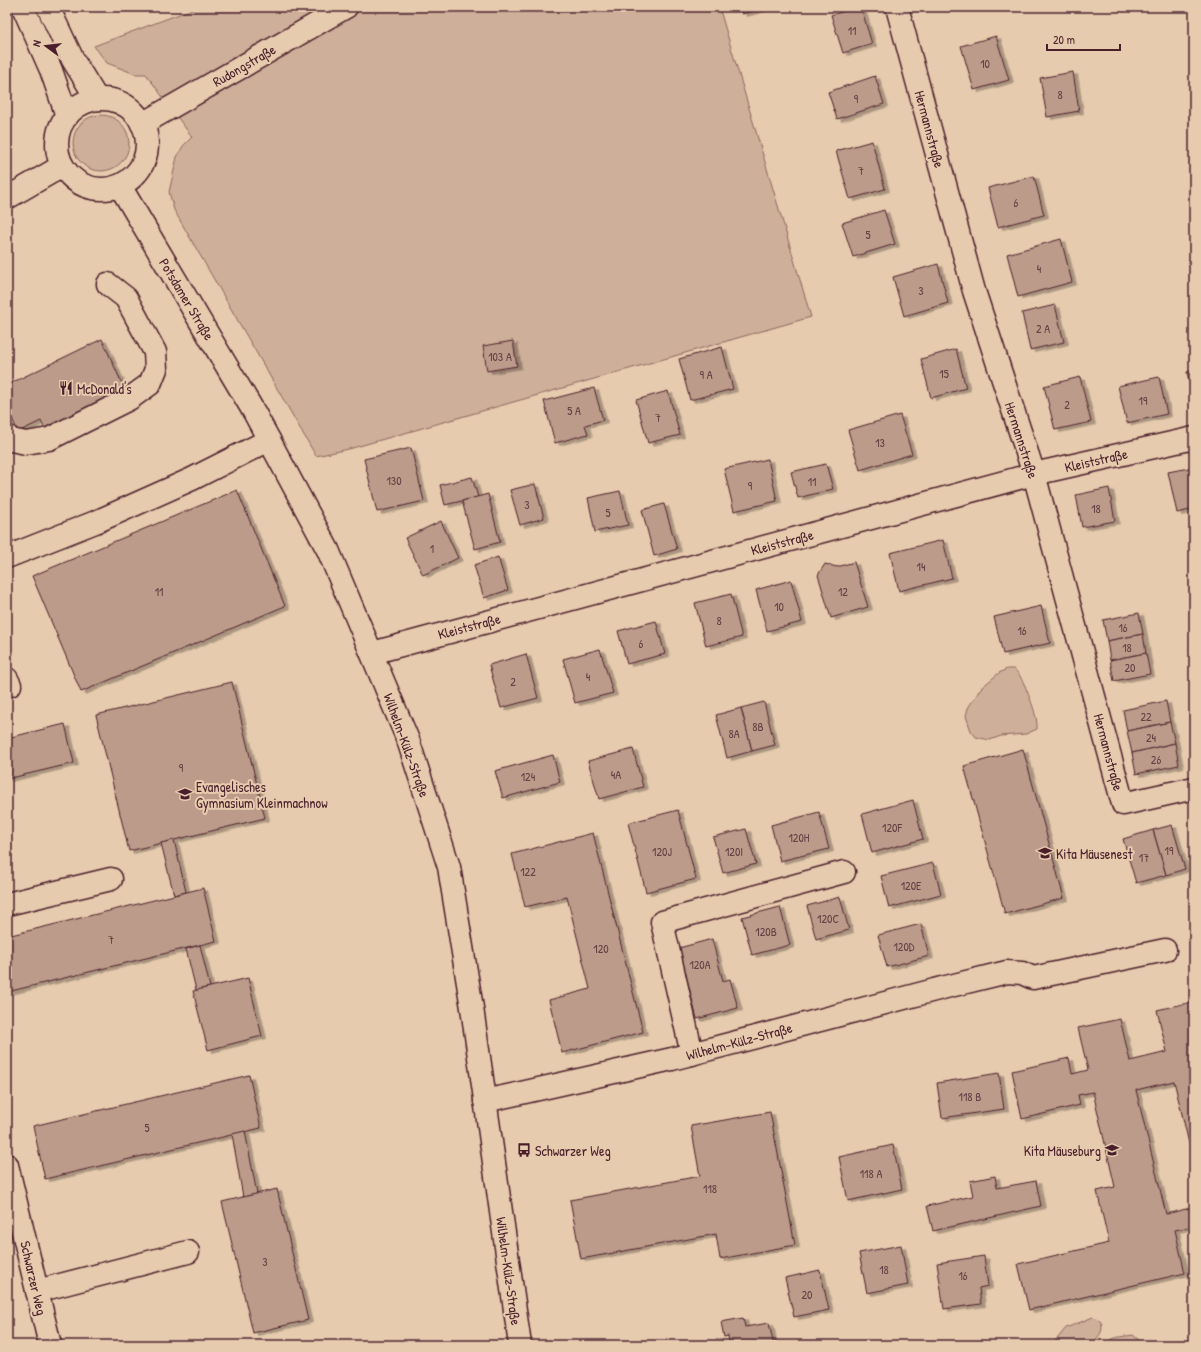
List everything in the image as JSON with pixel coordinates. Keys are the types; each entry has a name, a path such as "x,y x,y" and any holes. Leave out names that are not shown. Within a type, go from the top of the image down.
{"street":[{"path":"23,7 51,70 67,116"},
{"path":"48,7 73,60 97,99"},
{"name":"Rudongstraße","path":"142,124 346,7"},
{"name":"Hermannstraße","path":"897,7 974,291 1034,474 1123,804 1194,788"},
{"path":"97,99 108,99 123,104 134,112 146,132 146,153 143,163 136,175 120,186 109,189 87,187 77,182 62,166 58,153 57,140 60,127 67,116 75,108 86,102 97,99"},
{"path":"7,198 62,166"},
{"name":"Potsdamer Straße","path":"120,186 254,412"},
{"path":"7,436 11,440 26,443 49,439 129,399 150,384 156,369 155,352 126,298 108,284"},
{"name":"Wilhelm-Külz-Straße","path":"254,412 328,550 408,740 449,867 472,1008 520,1345"},
{"name":"Kleiststraße","path":"372,653 1034,474 1194,438"},
{"path":"7,557 113,515 192,479 269,440"},
{"path":"692,1054 662,922 844,872"},
{"path":"7,904 111,879"},
{"name":"Wilhelm-Külz-Straße","path":"485,1101 692,1054 1007,972 1022,973 1033,978 1164,950"},
{"name":"Schwarzer Weg","path":"7,1165 50,1345"},
{"path":"37,1291 188,1252"}],"shaded area":[{"path":"198,7 719,7 811,317 349,449 316,456 174,210 169,192 177,157 183,146 192,137 146,74 135,74 107,63 94,46"},
{"path":"101,115 112,117 121,123 127,132 129,143 127,154 121,163 112,169 101,171 90,169 81,163 75,154 73,143 75,132 81,123 90,117"},
{"path":"1007,669 1014,669 1023,681 1034,710 1037,729 1026,734 1001,736 990,740 976,737 971,731 966,716 968,708 981,688 999,673"},
{"path":"1093,1317 1101,1322 1102,1329 1100,1335 1091,1345 1052,1345 1066,1328"},
{"path":"1133,1335 1139,1340 1139,1345 1105,1345 1114,1338"}],"building":[{"path":"740,7 768,7 742,14"},
{"path":"861,7 872,44 843,53 831,15"},
{"path":"996,36 1009,80 974,90 961,46"},
{"path":"1073,72 1079,111 1047,117 1040,78"},
{"path":"875,76 884,104 837,119 828,92"},
{"path":"872,141 885,189 850,199 836,151"},
{"path":"1034,176 1044,215 998,227 988,188"},
{"path":"884,210 895,244 853,257 842,223"},
{"path":"1061,239 1072,282 1018,297 1007,254"},
{"path":"938,264 948,303 904,316 893,277"},
{"path":"1055,305 1064,342 1030,350 1022,313"},
{"name":"McDonald's","path":"102,339 125,390 45,429 41,421 18,432 7,407 7,385"},
{"path":"513,341 517,366 487,371 483,346"},
{"path":"722,347 733,389 690,400 679,359"},
{"path":"956,349 966,388 931,398 921,359"},
{"path":"1194,370 1194,404 1187,372"},
{"path":"1080,377 1091,422 1055,430 1044,386"},
{"path":"1159,377 1167,414 1127,423 1118,386"},
{"path":"594,388 603,420 585,425 588,434 555,443 544,401"},
{"path":"668,391 680,435 648,443 636,400"},
{"path":"900,415 912,454 860,470 848,430"},
{"path":"411,448 424,501 377,512 364,459"},
{"path":"768,459 777,501 734,511 724,469"},
{"path":"826,464 833,489 798,498 791,472"},
{"path":"1194,467 1194,509 1177,513 1168,472"},
{"path":"472,477 478,497 445,505 440,485"},
{"path":"535,484 544,518 520,525 510,490"},
{"path":"1109,488 1115,521 1082,527 1076,495"},
{"path":"237,490 285,606 81,692 32,576"},
{"path":"620,491 628,525 595,532 588,498"},
{"path":"488,494 500,542 475,549 462,501"},
{"path":"664,504 677,549 654,556 642,510"},
{"path":"441,521 458,558 423,575 405,538"},
{"path":"943,540 952,578 899,591 890,553"},
{"path":"498,557 508,590 484,598 474,565"},
{"path":"854,562 868,607 831,618 818,575 825,564 837,567"},
{"path":"791,580 802,622 767,631 756,590"},
{"path":"731,594 742,637 706,646 695,603"},
{"path":"1041,606 1050,643 1003,654 994,617"},
{"path":"1139,613 1143,634 1107,641 1103,620"},
{"path":"656,621 665,654 627,664 618,631"},
{"path":"1143,634 1146,653 1110,660 1107,641"},
{"path":"600,649 613,693 575,703 563,659"},
{"path":"1146,653 1150,674 1114,681 1110,660"},
{"path":"526,654 538,698 501,708 489,665"},
{"path":"232,682 265,818 129,851 96,715"},
{"path":"1166,701 1170,722 1127,731 1123,710"},
{"path":"764,702 775,745 752,751 741,708"},
{"path":"741,708 752,751 727,758 716,715"},
{"path":"1170,722 1175,743 1132,753 1127,731"},
{"path":"65,724 74,763 7,779 7,738"},
{"path":"1175,743 1179,765 1136,774 1132,753"},
{"path":"633,749 643,787 599,799 588,761"},
{"path":"1023,749 1064,898 1005,914 964,766"},
{"path":"553,755 560,782 503,798 495,771"},
{"path":"913,800 923,839 872,853 862,814"},
{"path":"678,810 696,879 646,892 628,823"},
{"path":"819,812 829,849 780,861 771,825"},
{"path":"1172,825 1185,869 1166,875 1153,830"},
{"path":"746,829 756,864 723,873 713,837"},
{"path":"1153,830 1166,875 1136,883 1123,839"},
{"path":"593,833 643,1032 562,1053 549,1000 590,989 567,897 525,907 512,854"},
{"path":"174,840 186,892 174,895 161,843"},
{"path":"933,863 941,894 889,908 881,876"},
{"path":"203,888 216,941 7,992 7,936"},
{"path":"840,897 849,930 816,939 807,906"},
{"path":"780,907 790,945 752,955 742,917"},
{"path":"921,924 929,956 887,967 878,935"},
{"path":"712,939 723,981 730,979 738,1008 697,1019 679,948"},
{"path":"200,945 210,987 196,990 186,949"},
{"path":"248,978 262,1036 208,1050 193,991"},
{"path":"1192,1002 1194,1009 1194,1164 1174,1081 1136,1090 1166,1214 1194,1207 1194,1226 1175,1230 1185,1273 1029,1310 1018,1264 1109,1243 1097,1191 1115,1187 1093,1092 1078,1095 1080,1105 1022,1119 1012,1071 1069,1058 1072,1074 1088,1070 1078,1028 1120,1019 1130,1061 1167,1052 1157,1010"},
{"path":"999,1073 1004,1109 942,1118 937,1083"},
{"path":"249,1075 261,1128 45,1179 33,1126"},
{"path":"770,1112 795,1245 720,1259 716,1234 581,1259 570,1200 700,1176 691,1126"},
{"path":"245,1131 257,1194 243,1197 232,1134"},
{"path":"893,1145 902,1189 848,1201 839,1157"},
{"path":"995,1176 997,1188 1036,1181 1041,1206 933,1231 927,1206 973,1196 970,1181"},
{"path":"277,1189 308,1320 253,1333 222,1202"},
{"path":"901,1245 908,1285 867,1293 859,1253"},
{"path":"984,1256 988,1286 979,1288 981,1304 944,1309 937,1263"},
{"path":"820,1270 829,1310 794,1317 785,1278"},
{"path":"743,1318 745,1327 769,1323 773,1342 777,1341 778,1345 730,1345 728,1336 724,1337 721,1322"}],"place":[{"name":"McDonald's","path":"66,388"},
{"name":"Evangelisches Gymnasium Kleinmachnow","path":"185,794"},
{"name":"Kita Mäusenest","path":"1045,853"},
{"name":"Schwarzer Weg","path":"524,1150"},
{"name":"Kita Mäuseburg","path":"1112,1150"}]}
